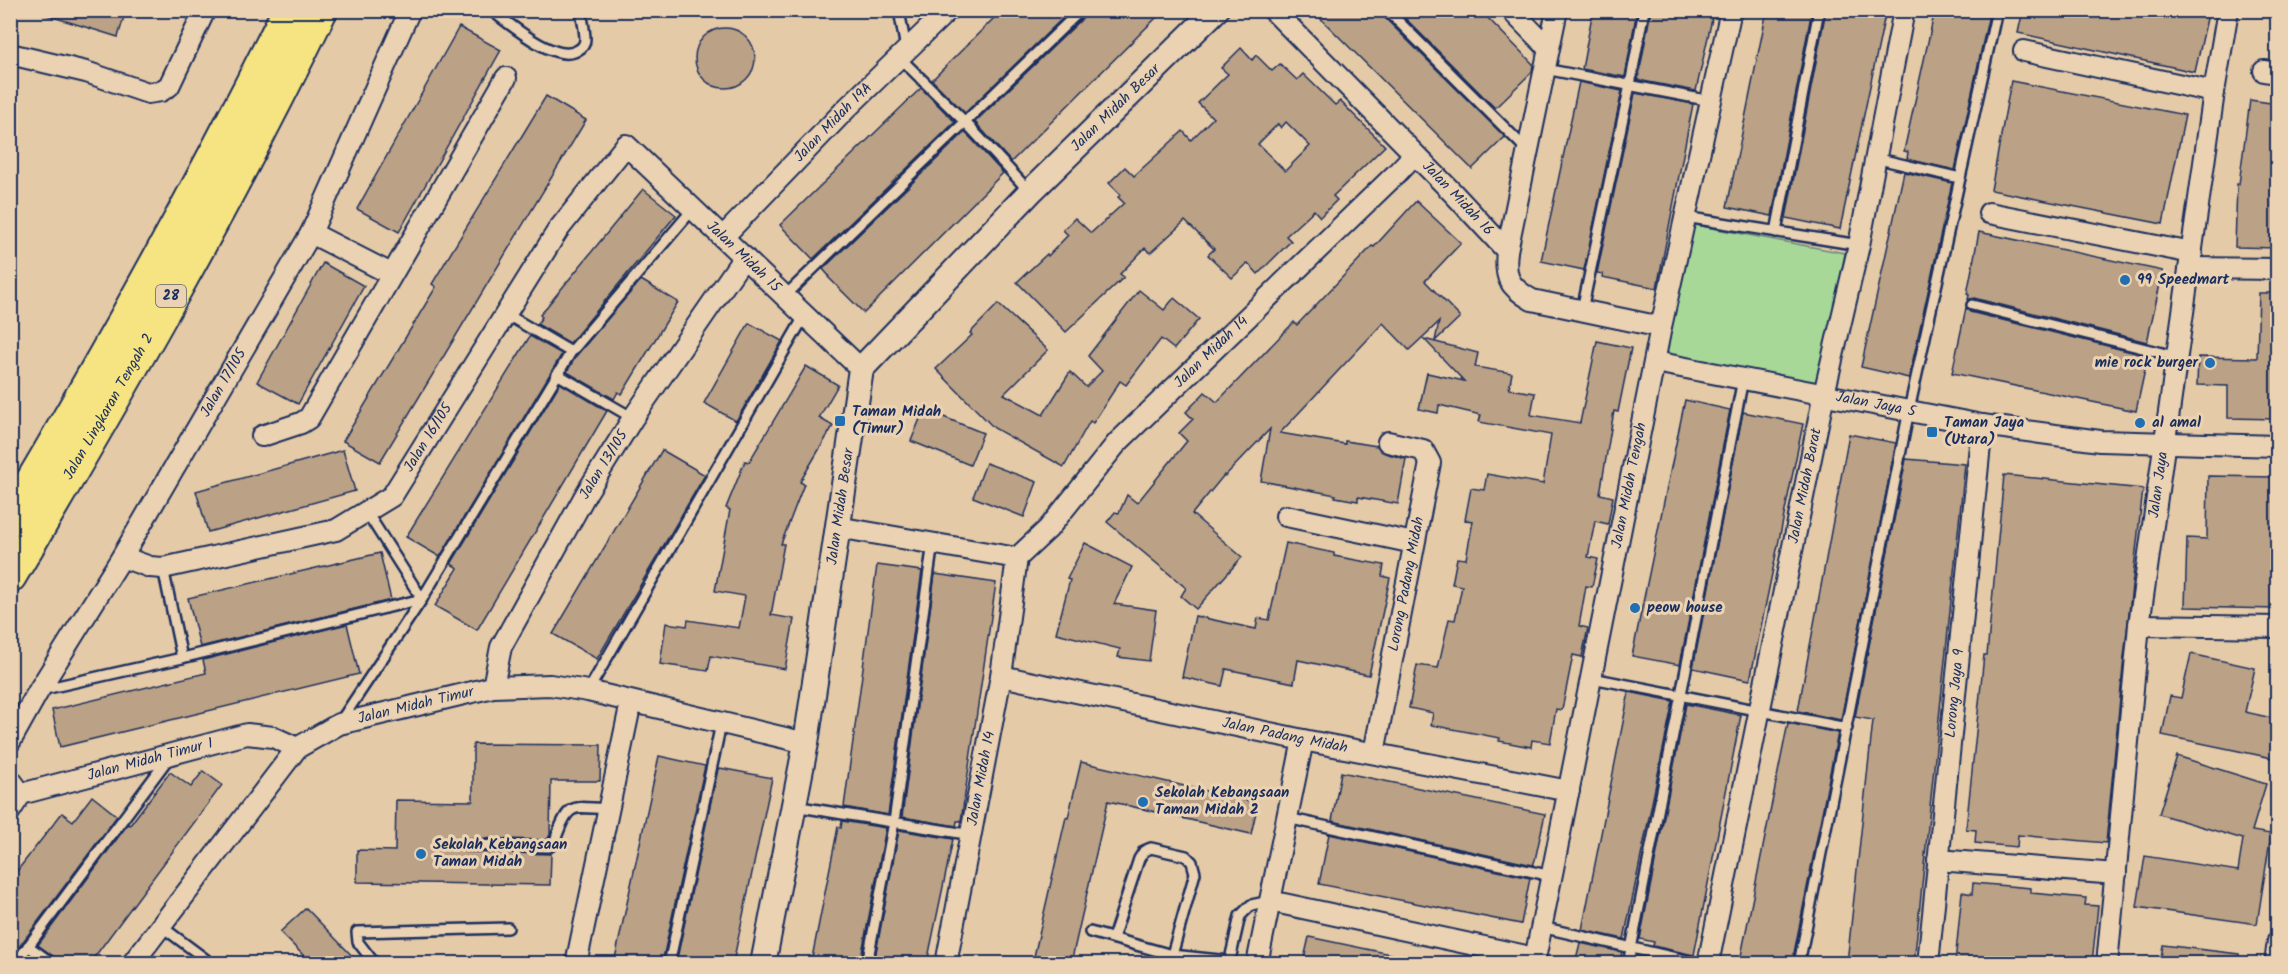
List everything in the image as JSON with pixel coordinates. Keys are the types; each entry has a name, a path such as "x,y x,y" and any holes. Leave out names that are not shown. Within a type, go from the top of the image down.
{"highway":[{"name":"Jalan Lingkaran Tengah 2","path":"10,519 99,370 245,98 289,10"},
{"name":"Jalan Lingkaran Tengah 2","path":"10,576 125,382 269,113 321,10"}],"street":[{"path":"10,54 86,72 148,93 161,92 169,86 205,10"},
{"name":"Jalan 17/105","path":"10,742 39,690 122,557 311,233 410,10"},
{"name":"Jalan Midah 19A","path":"723,237 846,109 948,10"},
{"name":"Jalan Midah Besar","path":"763,963 806,743 861,369 1030,192 1216,10"},
{"name":"Jalan Midah 16","path":"1273,10 1507,251"},
{"path":"1511,10 1548,48"},
{"path":"1557,10 1527,150 1505,269 1515,290 1532,300 1661,327"},
{"name":"Jalan Midah Tengah","path":"1535,961 1661,327 1731,10"},
{"name":"Jalan Midah Barat","path":"1708,963 1824,393 1859,245 1904,10"},
{"name":"Jalan Jaya","path":"2107,963 2139,626 2214,92 2228,10"},
{"path":"2024,51 2214,92"},
{"path":"262,436 301,423 309,418 506,78"},
{"name":"Jalan Midah 15","path":"626,144 861,369"},
{"name":"Jalan 16/105","path":"122,557 150,567 163,568 336,530 392,496 558,230 626,144"},
{"name":"Jalan Midah 14","path":"946,963 1001,676 1017,558 1048,529 1117,443 1414,154"},
{"path":"1989,213 2191,261 2277,270"},
{"path":"311,233 391,274"},
{"name":"Jalan 13/105","path":"493,687 501,647 587,492 633,418 744,257"},
{"name":"Jalan Jaya 5","path":"1655,362 1982,425 2100,441 2277,446"},
{"name":"Lorong Jaya 9","path":"1928,963 1982,425"},
{"name":"Lorong Padang Midah","path":"1374,753 1430,463 1423,450 1388,442"},
{"path":"1286,516 1414,543"},
{"path":"837,527 1017,558"},
{"path":"2139,626 2277,627"},
{"name":"Jalan Padang Midah","path":"1001,676 1303,740 1569,791"},
{"name":"Jalan Midah Timur","path":"132,963 297,748 339,724 493,687 550,685 588,691 806,743"},
{"path":"576,963 631,702"},
{"name":"Jalan Midah Timur 1","path":"10,811 16,786 171,755 247,734 273,737 297,748"},
{"path":"1257,963 1303,740"},
{"path":"1938,860 2116,874"},
{"path":"1270,901 1535,961"}],"lane":[{"path":"491,10 543,47 563,54 574,53 581,49 585,40 581,10"},
{"path":"899,10 903,55 1030,192"},
{"path":"785,296 1081,10"},
{"path":"1387,10 1527,150"},
{"path":"1582,310 1644,10"},
{"path":"1776,232 1820,10"},
{"path":"1799,963 1909,411 1997,10"},
{"path":"1545,69 1711,101"},
{"path":"1875,158 1960,178"},
{"path":"339,724 422,599 571,352 693,209"},
{"path":"1685,217 1859,245"},
{"path":"1972,305 2178,357"},
{"path":"506,314 571,352"},
{"path":"588,691 805,315"},
{"path":"557,374 633,418"},
{"path":"1628,963 1743,379"},
{"path":"366,511 422,599"},
{"path":"867,963 894,822 933,542"},
{"path":"163,568 182,658"},
{"path":"39,690 182,658 422,599"},
{"path":"1592,678 1846,728"},
{"path":"669,963 721,724"},
{"path":"15,963 171,755"},
{"path":"794,806 972,835"},
{"path":"465,845 549,847 554,844 569,810 609,809"},
{"path":"1287,818 1552,876"},
{"path":"1113,938 1138,858 1144,851 1151,848 1186,856 1192,862 1195,873 1172,954"},
{"path":"1090,932 1172,954 1229,962 1240,916 1251,905 1270,901"},
{"path":"161,926 212,963"},
{"path":"1541,927 1702,963"},
{"path":"375,963 358,942 357,932 508,928"},
{"path":"28,946 53,963"}],"green space":[{"path":"1690,224 1845,253 1821,386 1666,358"}],"building":[{"path":"43,10 126,10 118,37 43,14"},
{"path":"1002,10 1071,10 965,113 932,80"},
{"path":"1088,10 1164,10 1011,162 975,122 1086,15"},
{"path":"1312,10 1380,10 1382,15 1505,137 1472,169"},
{"path":"1397,10 1480,10 1533,64 1532,72 1495,108"},
{"path":"1593,10 1637,10 1625,77 1582,69"},
{"path":"1651,10 1714,10 1696,91 1638,80"},
{"path":"1767,10 1812,10 1772,216 1727,207"},
{"path":"1826,10 1886,10 1840,229 1786,218"},
{"path":"1935,10 1990,10 1955,170 1907,159 1908,152 1904,151"},
{"path":"2023,10 2193,10 2208,14 2195,72 2018,33"},
{"path":"459,27 501,50 399,232 357,209"},
{"path":"725,28 742,33 750,41 755,58 750,75 742,83 725,88 708,83 700,75 695,58 700,41 708,33"},
{"path":"1241,48 1252,60 1256,55 1272,71 1280,64 1297,80 1303,74 1335,105 1340,101 1385,146 1333,196 1337,200 1320,217 1314,210 1286,236 1291,241 1258,274 1248,263 1232,278 1208,255 1214,249 1185,221 1150,253 1145,248 1120,274 1124,277 1066,332 1017,282 1047,254 1048,256 1068,235 1063,230 1075,218 1091,233 1124,203 1118,197 1121,195 1109,183 1125,167 1134,176 1183,131 1191,140 1213,118 1198,103 1228,74 1221,68","holes":["1286,122 1310,146 1285,171 1258,144 1278,124 1281,128"]},
{"path":"2011,81 2185,115 2163,224 1991,190"},
{"path":"1579,82 1622,91 1584,270 1541,261"},
{"path":"921,88 955,122 813,259 780,225"},
{"path":"1635,93 1693,104 1657,288 1602,277 1603,274 1597,273"},
{"path":"546,96 586,120 380,462 343,441 436,287 432,284"},
{"path":"2250,100 2277,104 2277,248 2235,247 2237,184 2239,184"},
{"path":"965,132 1003,173 864,313 823,269"},
{"path":"1904,172 1952,183 1909,378 1861,367"},
{"path":"643,189 676,215 570,343 537,324 542,317 540,315"},
{"path":"1416,201 1461,243 1425,281 1460,317 1435,341 1439,322 1409,350 1383,323 1280,433 1345,444 1345,441 1377,446 1385,453 1406,459 1398,504 1358,497 1358,501 1261,481 1270,429 1224,475 1192,514 1242,557 1196,609 1181,596 1186,588 1107,522 1115,512 1119,513 1127,495 1137,503 1187,441 1179,433 1193,419 1186,412 1205,392 1217,402 1294,322 1297,325"},
{"path":"1979,232 2163,271 2147,342 1974,298 1968,300 1969,295 1967,294"},
{"path":"323,263 364,286 298,404 257,382"},
{"path":"641,280 678,302 622,394 618,392 614,399 567,372 576,356"},
{"path":"1139,290 1164,310 1174,298 1199,319 1174,349 1161,339 1126,385 1120,381 1093,423 1090,421 1064,467 994,428 936,369 972,335 970,333 998,304 1048,350 1004,394 1043,415 1070,372 1086,387 1102,371 1088,356"},
{"path":"2259,293 2277,293 2277,419 2228,418 2228,386 2197,385 2198,357 2257,358"},
{"path":"1966,308 1970,312 2148,356 2136,411 1952,373"},
{"path":"749,323 782,341 736,421 704,403"},
{"path":"530,336 562,354 440,557 406,537"},
{"path":"1424,339 1478,353 1475,367 1512,373 1509,389 1535,393 1531,415 1580,423 1597,341 1631,348 1618,412 1614,411 1600,494 1613,497 1608,524 1595,521 1588,557 1598,559 1592,587 1586,586 1579,626 1588,628 1582,657 1573,655 1562,710 1556,709 1550,743 1532,740 1531,747 1499,741 1500,738 1431,725 1433,713 1409,708 1417,665 1438,668 1449,619 1455,620 1462,586 1452,584 1457,558 1466,559 1473,521 1465,520 1471,488 1484,490 1487,474 1543,484 1551,435 1479,422 1481,415 1439,405 1438,413 1419,409 1427,373 1464,381"},
{"path":"806,366 838,385 819,418 833,426 800,482 804,484 781,544 784,544 771,615 794,619 785,669 711,656 708,671 660,664 666,623 687,626 688,620 739,628 745,596 715,591 730,510 726,508 745,461 749,462"},
{"path":"560,383 607,411 477,630 435,606 458,568 451,564"},
{"path":"1685,400 1730,410 1680,665 1632,656"},
{"path":"924,409 983,433 970,465 911,441"},
{"path":"1743,412 1803,424 1750,680 1693,668"},
{"path":"1849,434 1896,443 1841,720 1798,711"},
{"path":"343,450 355,491 208,532 196,491"},
{"path":"662,450 705,475 597,659 553,634"},
{"path":"1906,459 1965,464 1914,963 1847,963 1873,720 1855,717"},
{"path":"986,463 1037,482 1024,517 973,497"},
{"path":"2004,475 2143,489 2106,843 2018,835 2017,847 1975,843 1976,830 1966,829 1984,655 1987,655"},
{"path":"2208,476 2277,477 2277,609 2185,607 2187,538 2207,539"},
{"path":"1085,543 1132,567 1114,604 1156,610 1149,661 1118,657 1120,649 1056,633 1070,580 1067,579"},
{"path":"1286,543 1334,553 1334,556 1384,565 1382,576 1390,578 1369,675 1298,660 1294,683 1226,669 1222,686 1182,677 1195,616 1256,629 1258,618 1269,620"},
{"path":"380,553 391,600 200,647 188,598"},
{"path":"877,565 922,571 888,815 844,807"},
{"path":"935,574 996,583 961,821 957,821 956,826 902,817"},
{"path":"347,624 359,674 60,747 52,710 206,673 203,660"},
{"path":"2191,654 2255,668 2245,712 2277,719 2277,759 2162,735 2170,696 2181,698"},
{"path":"1629,692 1673,701 1624,939 1582,930"},
{"path":"1686,704 1741,715 1694,955 1653,946 1654,942 1640,939"},
{"path":"1788,723 1838,733 1792,963 1740,961"},
{"path":"473,744 601,745 600,781 551,781 550,835 547,840 465,838 459,842 459,849 465,852 551,854 550,885 357,882 357,850 395,851 396,800 473,801"},
{"path":"659,756 705,766 662,963 614,963"},
{"path":"2177,756 2266,784 2252,831 2271,834 2257,924 2137,907 2145,856 2238,871 2243,839 2159,814"},
{"path":"1081,762 1258,803 1251,834 1108,801 1071,963 1033,961 1066,817 1068,818"},
{"path":"718,769 772,778 733,963 676,963"},
{"path":"203,771 222,785 90,963 60,963 38,945 128,824 130,825 170,772 191,787"},
{"path":"1341,772 1545,814 1533,865 1332,821"},
{"path":"92,796 117,816 10,959 10,880 62,813 73,821"},
{"path":"842,821 886,828 860,963 811,963 838,827 841,828"},
{"path":"899,830 953,839 927,963 874,963"},
{"path":"1329,834 1530,878 1521,924 1319,884"},
{"path":"1973,883 2031,888 2031,893 2086,898 2085,905 2098,906 2092,963 1955,963 1962,892 1972,894"},
{"path":"306,908 359,963 311,963 280,932"},
{"path":"1309,937 1405,957 1404,963 1303,963"},
{"path":"1580,943 1622,952 1619,963 1575,963"},
{"path":"2163,945 2239,954 2239,963 2160,963"}],"place":[{"name":"99 Speedmart","path":"2125,280"},
{"name":"mie rock burger","path":"2210,363"},
{"name":"Taman Midah (Timur)","path":"840,421"},
{"name":"al amal","path":"2140,423"},
{"name":"Taman Jaya (Utara)","path":"1932,432"},
{"name":"peow house","path":"1635,608"},
{"name":"Sekolah Kebangsaan Taman Midah 2","path":"1143,802"},
{"name":"Sekolah Kebangsaan Taman Midah","path":"421,854"}]}
